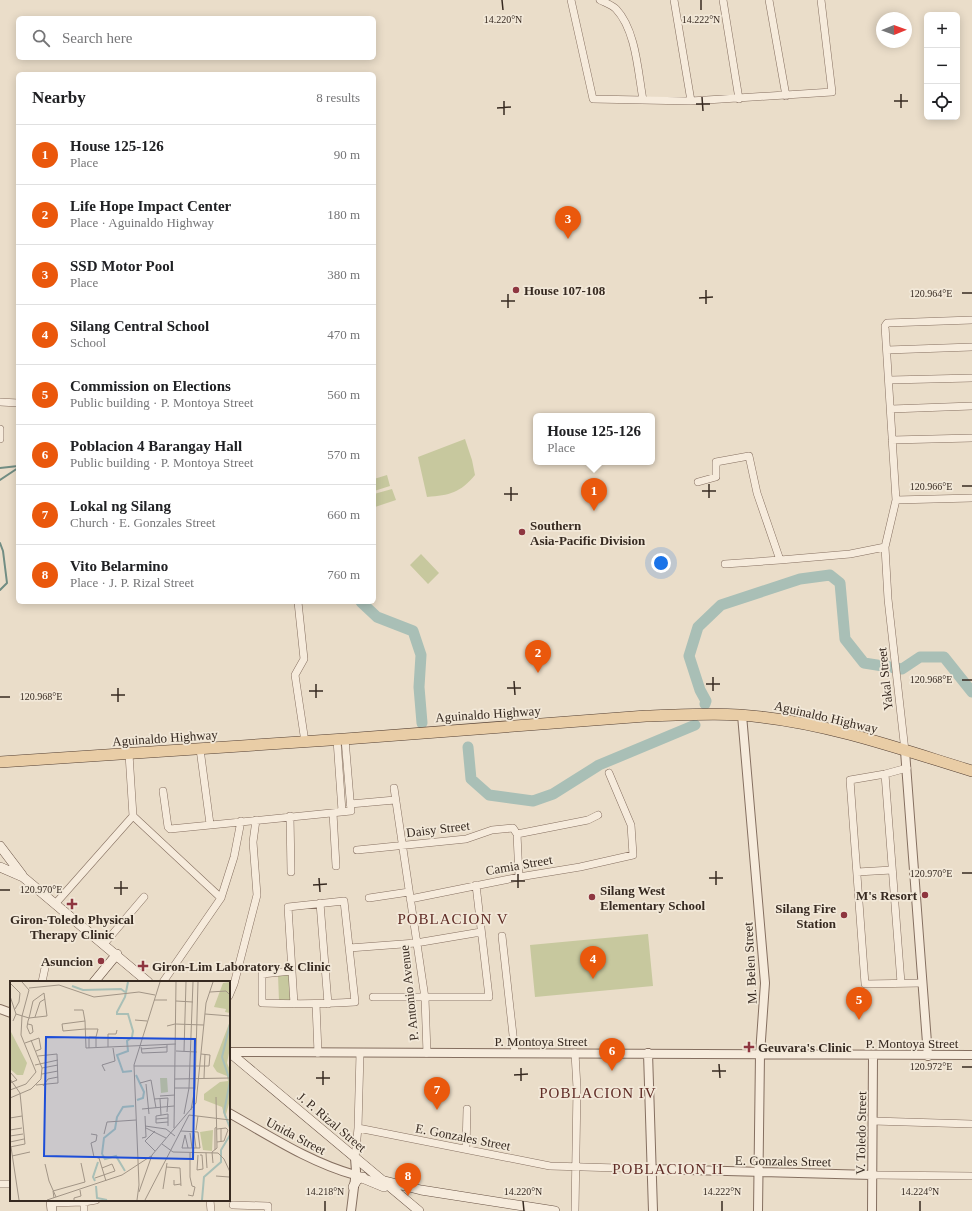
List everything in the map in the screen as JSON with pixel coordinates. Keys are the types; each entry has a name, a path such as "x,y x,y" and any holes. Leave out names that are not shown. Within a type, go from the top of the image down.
{"main road":[{"name":"Aguinaldo Highway","path":"0,762 305,742 646,716 742,715 777,719 821,727 972,771"},
{"path":"0,846 23,877"},
{"path":"0,867 23,877 117,954 147,981"},
{"path":"95,981 117,954"},
{"name":"J. P. Rizal Street","path":"230,1053 419,1211"},
{"path":"353,1187 357,1180 358,1174 398,1194"},
{"path":"378,1178 421,1190 555,1211"}],"street":[{"path":"571,0 593,99 691,101 832,92 821,0"},
{"path":"600,0 615,8 624,18 630,34 643,100"},
{"path":"674,0 691,101"},
{"path":"723,0 739,99"},
{"path":"769,0 786,96"},
{"name":"Yakal Street","path":"928,1056 907,768 898,691 885,547 896,500 886,324 972,320"},
{"path":"887,350 972,347"},
{"path":"890,380 972,378"},
{"path":"0,402 16,403"},
{"path":"891,409 972,406"},
{"path":"0,429 0,439"},
{"path":"892,440 972,438"},
{"path":"698,482 716,477 716,462 749,456 757,493 780,560"},
{"path":"896,500 972,498"},
{"path":"725,564 850,554 885,547"},
{"path":"298,604 304,659 295,675 305,742"},
{"name":"M. Belen Street","path":"742,715 764,966 764,1007 760,1054 758,1211"},
{"path":"162,791 168,827 170,829 351,811 341,739"},
{"path":"341,739 342,811"},
{"path":"200,749 210,824"},
{"path":"129,754 133,816 220,898"},
{"path":"907,768 885,774 850,780 865,984 922,983"},
{"name":"Camia Street","path":"369,898 410,896 519,876 580,867 633,855 631,825 609,773"},
{"path":"885,774 901,983"},
{"name":"P. Antonio Avenue","path":"394,788 424,998 427,1053"},
{"path":"350,804 395,800"},
{"path":"333,813 336,866"},
{"name":"Daisy Street","path":"358,850 466,839 492,830 506,828 514,828 516,834 588,820 598,815"},
{"path":"56,903 133,816"},
{"path":"290,816 291,872"},
{"path":"230,994 234,984 257,895 253,842 256,820"},
{"path":"164,981 220,898 234,857 241,821"},
{"path":"516,834 519,876"},
{"path":"857,872 892,870"},
{"path":"373,997 489,997 476,885"},
{"path":"104,944 144,897"},
{"path":"292,971 262,974 262,1003 294,1004 328,1004 355,1002 344,901 288,907 292,971 294,1004"},
{"path":"320,903 328,1004"},
{"path":"349,948 416,943 481,932"},
{"path":"502,936 515,1053"},
{"path":"42,981 46,963"},
{"path":"316,1004 318,1052"},
{"path":"0,1009 10,1014"},
{"name":"P. Montoya Street","path":"230,1052 648,1053 873,1056 972,1055"},
{"path":"358,1174 355,1158 358,1128 360,1053"},
{"path":"575,1211 577,1088 576,1053"},
{"path":"648,1053 653,1211"},
{"name":"V. Toledo Street","path":"872,1211 873,1056"},
{"path":"466,1149 467,1108"},
{"name":"Unida Street","path":"230,1114 306,1156 336,1169 358,1174"},
{"path":"873,1121 972,1124"},
{"name":"E. Gonzales Street","path":"358,1128 550,1166 759,1173 972,1176"},
{"path":"358,1174 358,1166 366,1167"},
{"path":"351,1211 353,1187"},
{"path":"51,1205 84,1201 84,1211"},
{"path":"210,1201 211,1211"},
{"path":"233,1206 268,1206 268,1211"}],"green space":[{"path":"465,439 475,475 464,486 454,492 427,497 418,457"},
{"path":"387,475 390,486 376,490 376,478"},
{"path":"392,489 396,500 376,507 376,493"},
{"path":"421,554 439,573 428,584 410,565"},
{"path":"648,934 653,986 535,997 530,945"},
{"path":"290,974 291,1000 279,1001 278,975"}],"waterway":[{"path":"0,468 16,466"},
{"path":"0,480 16,469"},
{"path":"0,543 3,551 7,583 0,590"},
{"path":"705,704 706,701 700,690 689,656 698,627 721,605 800,579 830,575 840,583 845,639 864,663 902,669 920,657 944,657 972,692"},
{"path":"363,604 377,617 413,631 421,655 419,687 422,723"},
{"path":"468,747 471,779 489,795 533,801 553,794 599,765 695,725"}],"place":[{"name":"SSD Motor Pool","path":"568,239"},
{"name":"House 107-108","path":"516,290"},
{"name":"House 125-126","path":"594,511"},
{"name":"Southern Asia-Pacific Division","path":"522,532"},
{"name":"Life Hope Impact Center","path":"538,673"},
{"name":"M's Resort","path":"925,895"},
{"name":"Silang West Elementary School","path":"592,897"},
{"name":"Giron-Toledo Physical Therapy Clinic","path":"72,904"},
{"name":"Silang Fire Station","path":"844,915"},
{"name":"Asuncion","path":"101,961"},
{"name":"Giron-Lim Laboratory & Clinic","path":"143,966"},
{"name":"Silang Central School","path":"593,979"},
{"name":"Commission on Elections","path":"859,1020"},
{"name":"Geuvara's Clinic","path":"749,1047"},
{"name":"Poblacion 4 Barangay Hall","path":"612,1071"},
{"name":"Lokal ng Silang","path":"437,1110"},
{"name":"Vito Belarmino","path":"408,1196"}],"district":[{"name":"POBLACION V","path":"453,919"},
{"name":"POBLACION IV","path":"598,1093"},
{"name":"POBLACION II","path":"668,1169"}]}
